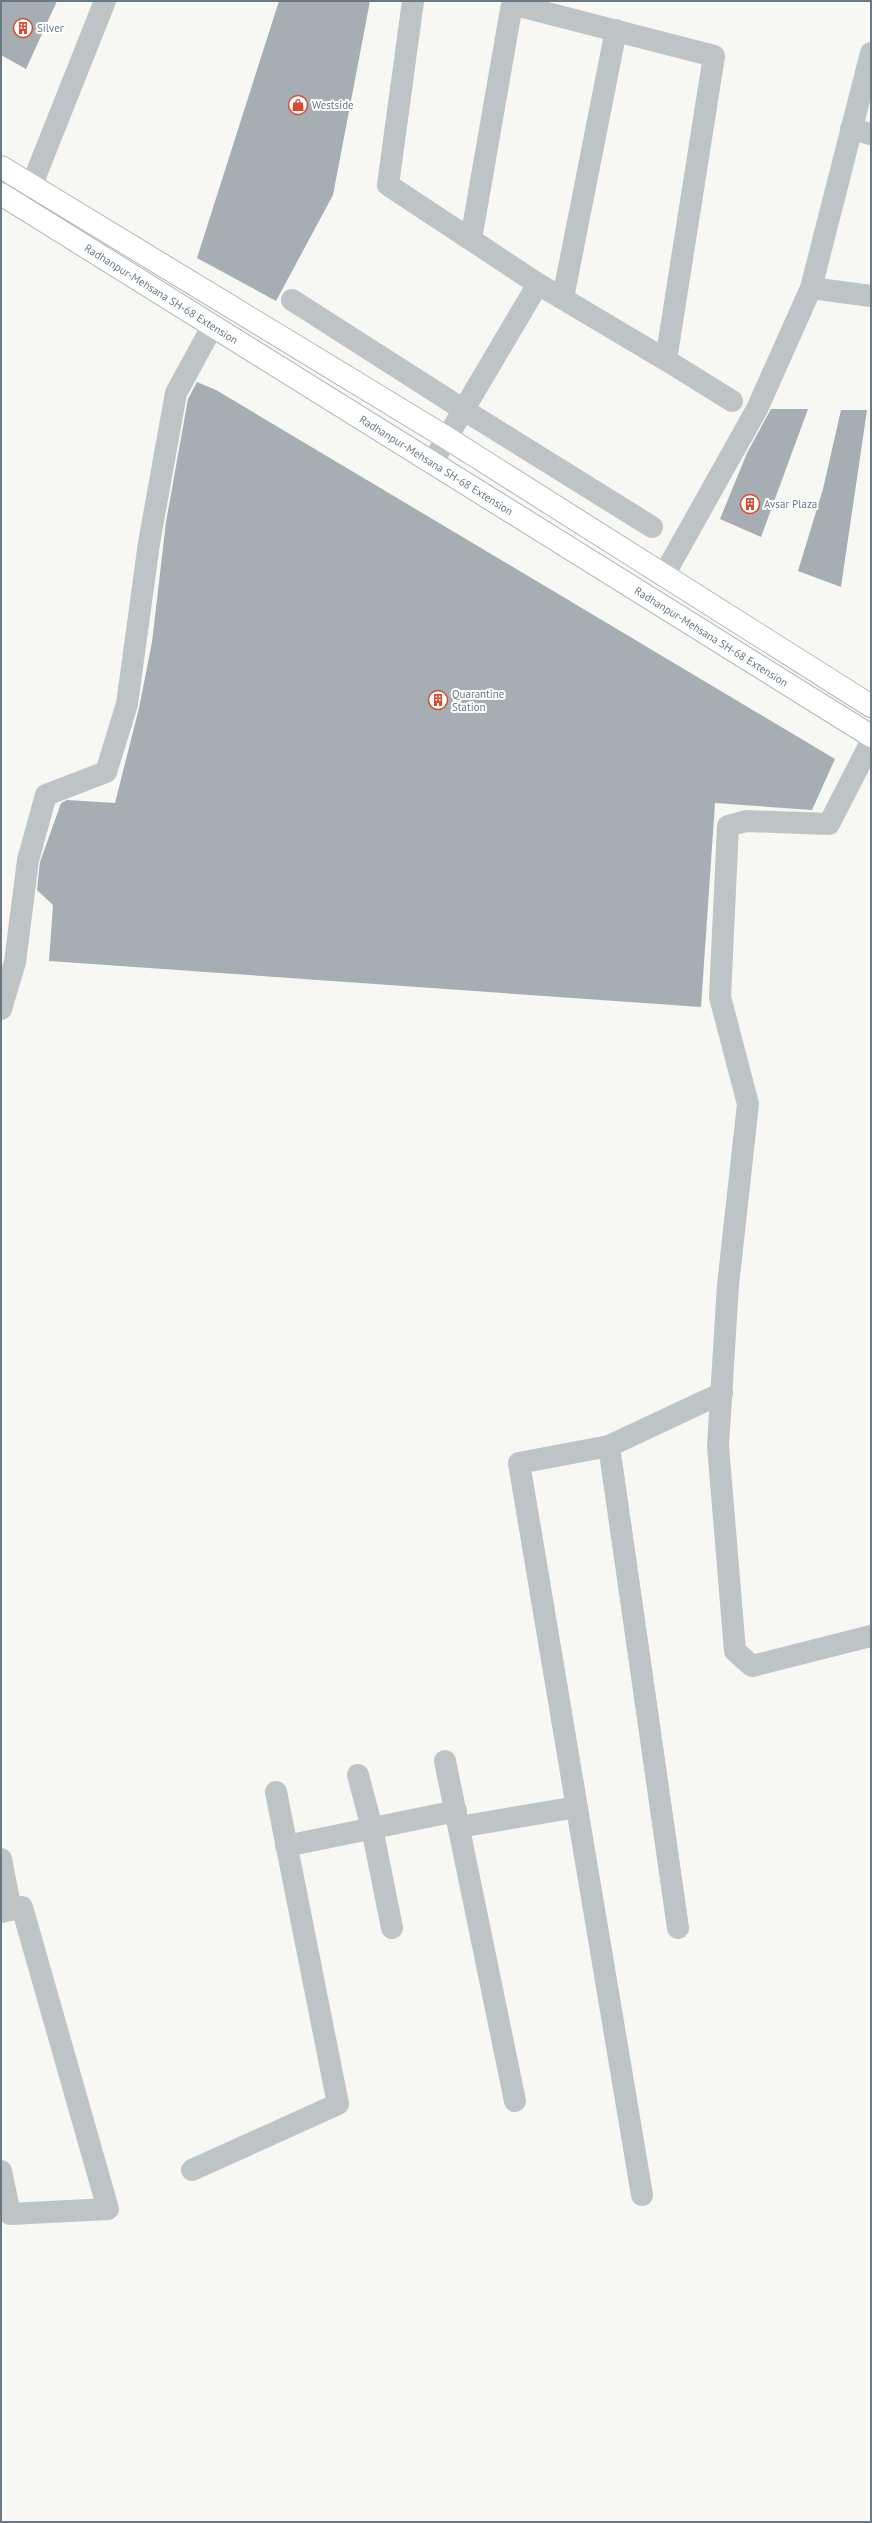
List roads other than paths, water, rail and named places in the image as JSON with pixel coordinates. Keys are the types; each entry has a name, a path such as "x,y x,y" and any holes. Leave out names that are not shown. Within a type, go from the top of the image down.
{"highway":[{"path":"1,167 31,187 447,438 871,706"},
{"name":"Radhanpur-Mehsana SH-68 Extension","path":"1,194 871,736"}],"street":[{"path":"31,187 105,1"},
{"path":"413,1 388,185 538,284 666,360 732,402"},
{"path":"471,239 512,4 714,56 666,360"},
{"path":"563,298 616,30"},
{"path":"664,575 757,409 811,288 861,131 871,53"},
{"path":"432,463 538,284"},
{"path":"811,288 871,296"},
{"path":"292,300 464,410 652,527"},
{"path":"1,1009 15,962 28,860 46,795 106,772 127,704 149,543 176,393 212,326"},
{"path":"871,742 829,824 746,821 728,826 720,997 748,1104 728,1285 718,1446 734,1651 752,1666 871,1636"},
{"path":"642,2195 518,1463 609,1446 722,1393"},
{"path":"609,1446 678,1928"},
{"path":"446,1761 515,2101"},
{"path":"358,1775 372,1828 392,1928"},
{"path":"192,2170 338,2104 276,1792"},
{"path":"286,1846 372,1828 577,1807"},
{"path":"1,1859 6,1911 22,1907 108,2209 10,2214 1,2171"}],"place":[{"name":"Silver","path":"23,28"},
{"name":"Westside","path":"298,105"},
{"name":"Avsar Plaza","path":"750,504"},
{"name":"Quarantine Station","path":"438,700"}]}
